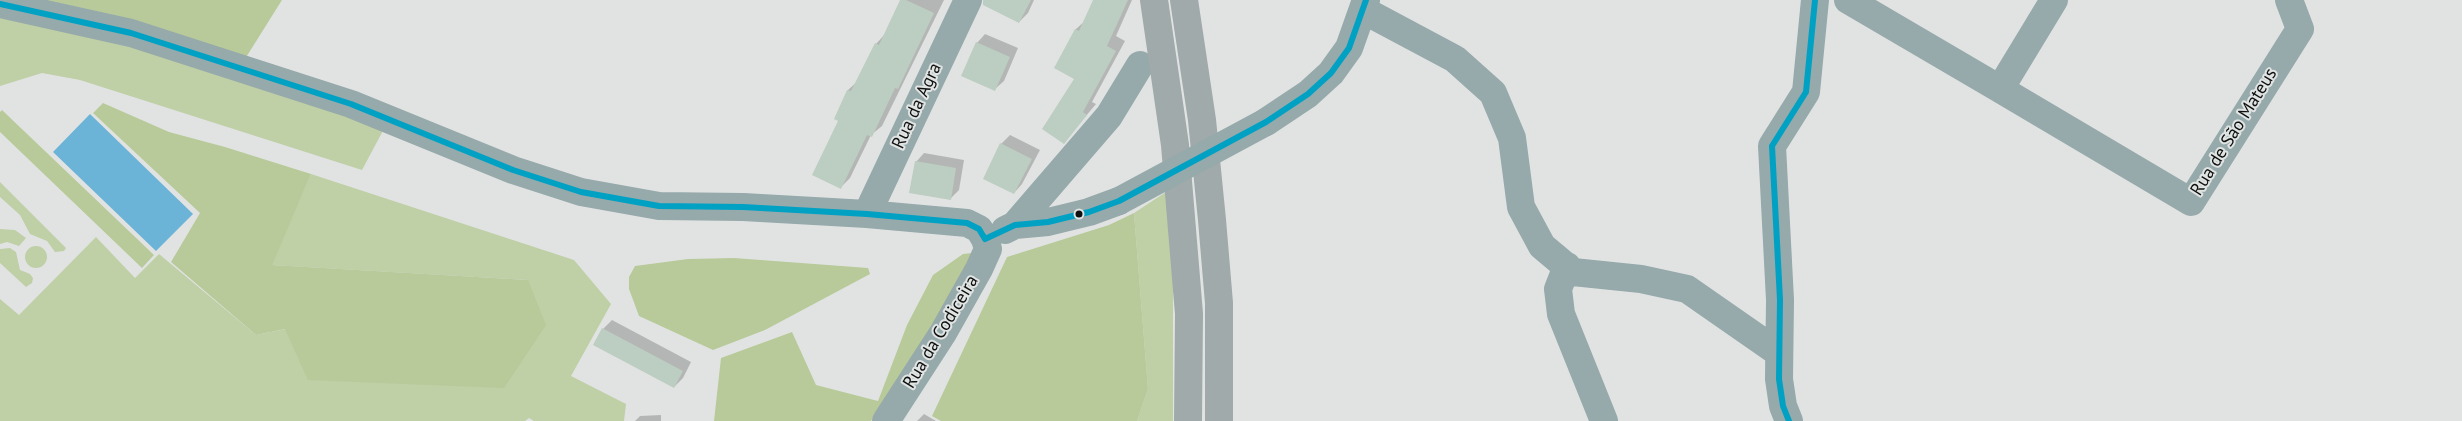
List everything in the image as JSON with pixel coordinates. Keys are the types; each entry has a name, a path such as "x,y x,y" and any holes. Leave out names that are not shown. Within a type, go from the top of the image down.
{"highway":[{"path":"1154,0 1175,145 1188,304 1188,421"},
{"path":"1184,0 1202,120 1219,303 1219,421"}],"street":[{"name":"Rua da Agra","path":"867,214 968,0"},
{"path":"1789,421 1783,406 1779,379 1780,300 1772,146 1806,92 1815,0"},
{"path":"1848,0 2000,89 2054,0"},
{"name":"Rua de São Mateus","path":"2000,89 2191,202 2300,29 2289,0"},
{"path":"0,4 131,33 351,104 513,170 581,192 659,206 743,206 967,223 979,229 986,239 1015,225 1048,222 1089,212 1119,201 1266,122 1308,94 1330,73 1349,48 1364,5 1455,59 1493,93 1512,138 1521,207 1542,246 1573,272 1641,279 1687,289 1779,353"},
{"path":"1015,225 1110,116 1140,66"},
{"name":"Rua da Codiceira","path":"886,421 943,333 979,269 988,249 986,239"},
{"path":"1567,266 1558,289 1562,314 1604,421"}],"green space":[{"path":"27,0 282,0 245,59"},
{"path":"0,12 81,31 385,127 362,170 80,80 42,73 0,86"},
{"path":"103,103 169,132 311,174 272,265 528,280 546,325 504,388 308,380 285,329 256,335 171,262 200,213 93,113"},
{"path":"2,110 154,255 142,268 0,132 0,112"},
{"path":"311,174 574,260 611,304 571,376 626,404 624,421 534,421 529,418 525,421 0,421 0,299 19,315 96,237 135,278 159,254 256,335 528,280 271,265"},
{"path":"0,182 66,248 64,251 55,252 47,241 30,234 20,215 0,197"},
{"path":"1166,192 1173,256 1173,421 1137,421 1148,389 1134,213"},
{"path":"1134,213 1148,389 1137,421 941,421 932,416 1007,257 1109,225"},
{"path":"0,229 15,230 26,238 19,246 7,242 0,244"},
{"path":"36,246 44,249 47,257 44,265 36,268 28,265 25,257 28,249"},
{"path":"10,248 16,252 20,270 30,274 33,278 32,283 26,287 0,263 0,249"},
{"path":"972,253 974,261 871,421 714,421 721,358 792,332 816,385 878,401 907,325 933,275 963,254"},
{"path":"734,258 868,268 870,274 765,330 713,350 639,316 629,289 629,277 635,266 688,259"}],"water":[{"path":"90,114 193,214 156,251 53,152"}],"building":[{"path":"900,0 906,0 934,13 898,89 895,88 872,137 867,135 841,189 812,175 838,121 834,119 847,90 851,91 875,43 879,45"},
{"path":"983,0 1031,0 1019,23 983,5"},
{"path":"1093,0 1128,0 1107,46 1116,51 1083,112 1087,115 1064,144 1042,129 1074,79 1054,68 1075,29 1079,31"},
{"path":"976,42 1010,57 995,91 961,76"},
{"path":"1000,143 1032,159 1014,194 983,179"},
{"path":"915,161 956,168 951,200 909,193"},
{"path":"602,328 683,371 674,388 593,345"}],"transit line":[{"path":"985,239 1015,225 1048,222 1089,212 1119,201 1266,122 1308,94 1331,73 1349,48 1366,0"},
{"path":"1789,421 1783,406 1779,379 1780,300 1772,146 1806,92 1815,0"},
{"path":"0,4 131,33 351,104 513,170 581,192 659,206 743,207 867,214 967,223 979,229 985,239"}]}
